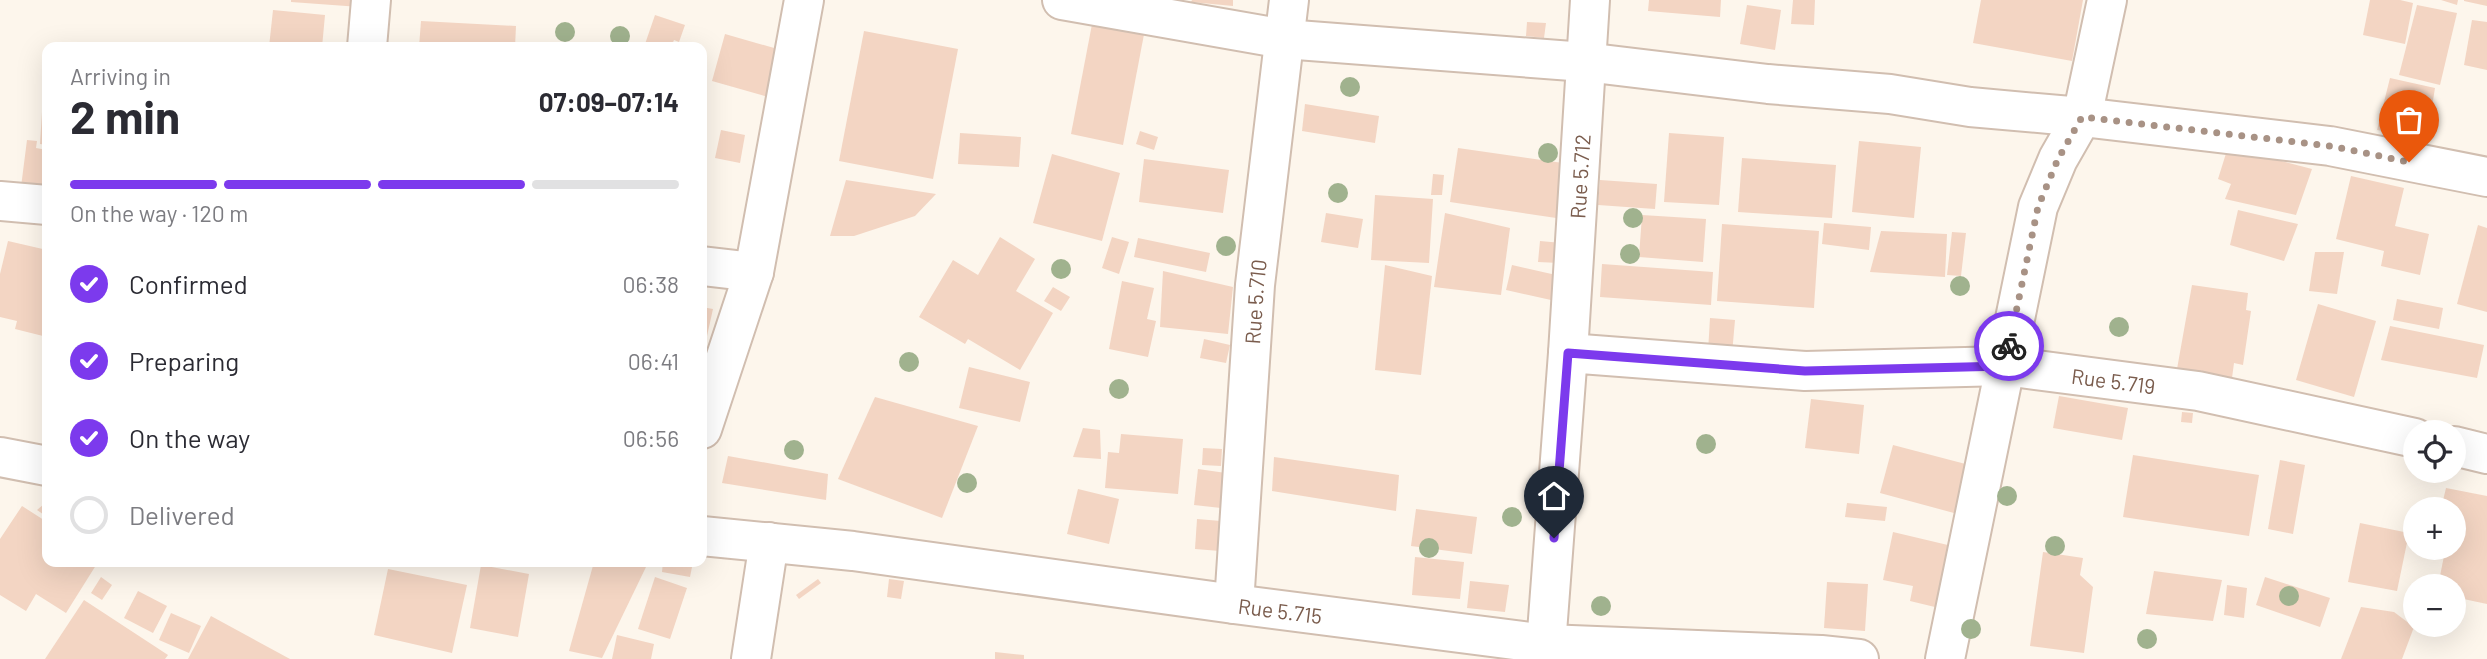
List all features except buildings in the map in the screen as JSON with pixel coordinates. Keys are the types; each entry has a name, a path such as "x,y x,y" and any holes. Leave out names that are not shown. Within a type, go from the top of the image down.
{"street":[{"path":"367,42 370,0"},
{"path":"707,414 754,272 804,0"},
{"path":"1062,0 1284,39 1585,62 1768,84 1890,94 1970,107 2082,117 2330,146 2487,177"},
{"name":"Rue 5.710","path":"1234,604 1255,285 1289,0"},
{"name":"Rue 5.712","path":"1568,353 1590,0"},
{"path":"1945,659 2038,207 2058,159 2082,117 2107,0"},
{"path":"0,201 42,205"},
{"path":"707,267 754,272"},
{"path":"1546,651 1568,353"},
{"name":"Rue 5.719","path":"1568,353 1805,371 2005,366 2198,391 2403,435"},
{"path":"2466,449 2487,454"},
{"path":"0,457 42,466"},
{"name":"Rue 5.715","path":"707,536 879,555 1546,651 1821,655 1859,659"},
{"path":"751,659 769,542"}],"way so far":[{"path":"2009,346 2038,207 2058,159 2082,117 2330,146 2409,162"}],"route":[{"path":"1554,538 1568,353 1805,371 2005,366 2009,346"}]}
